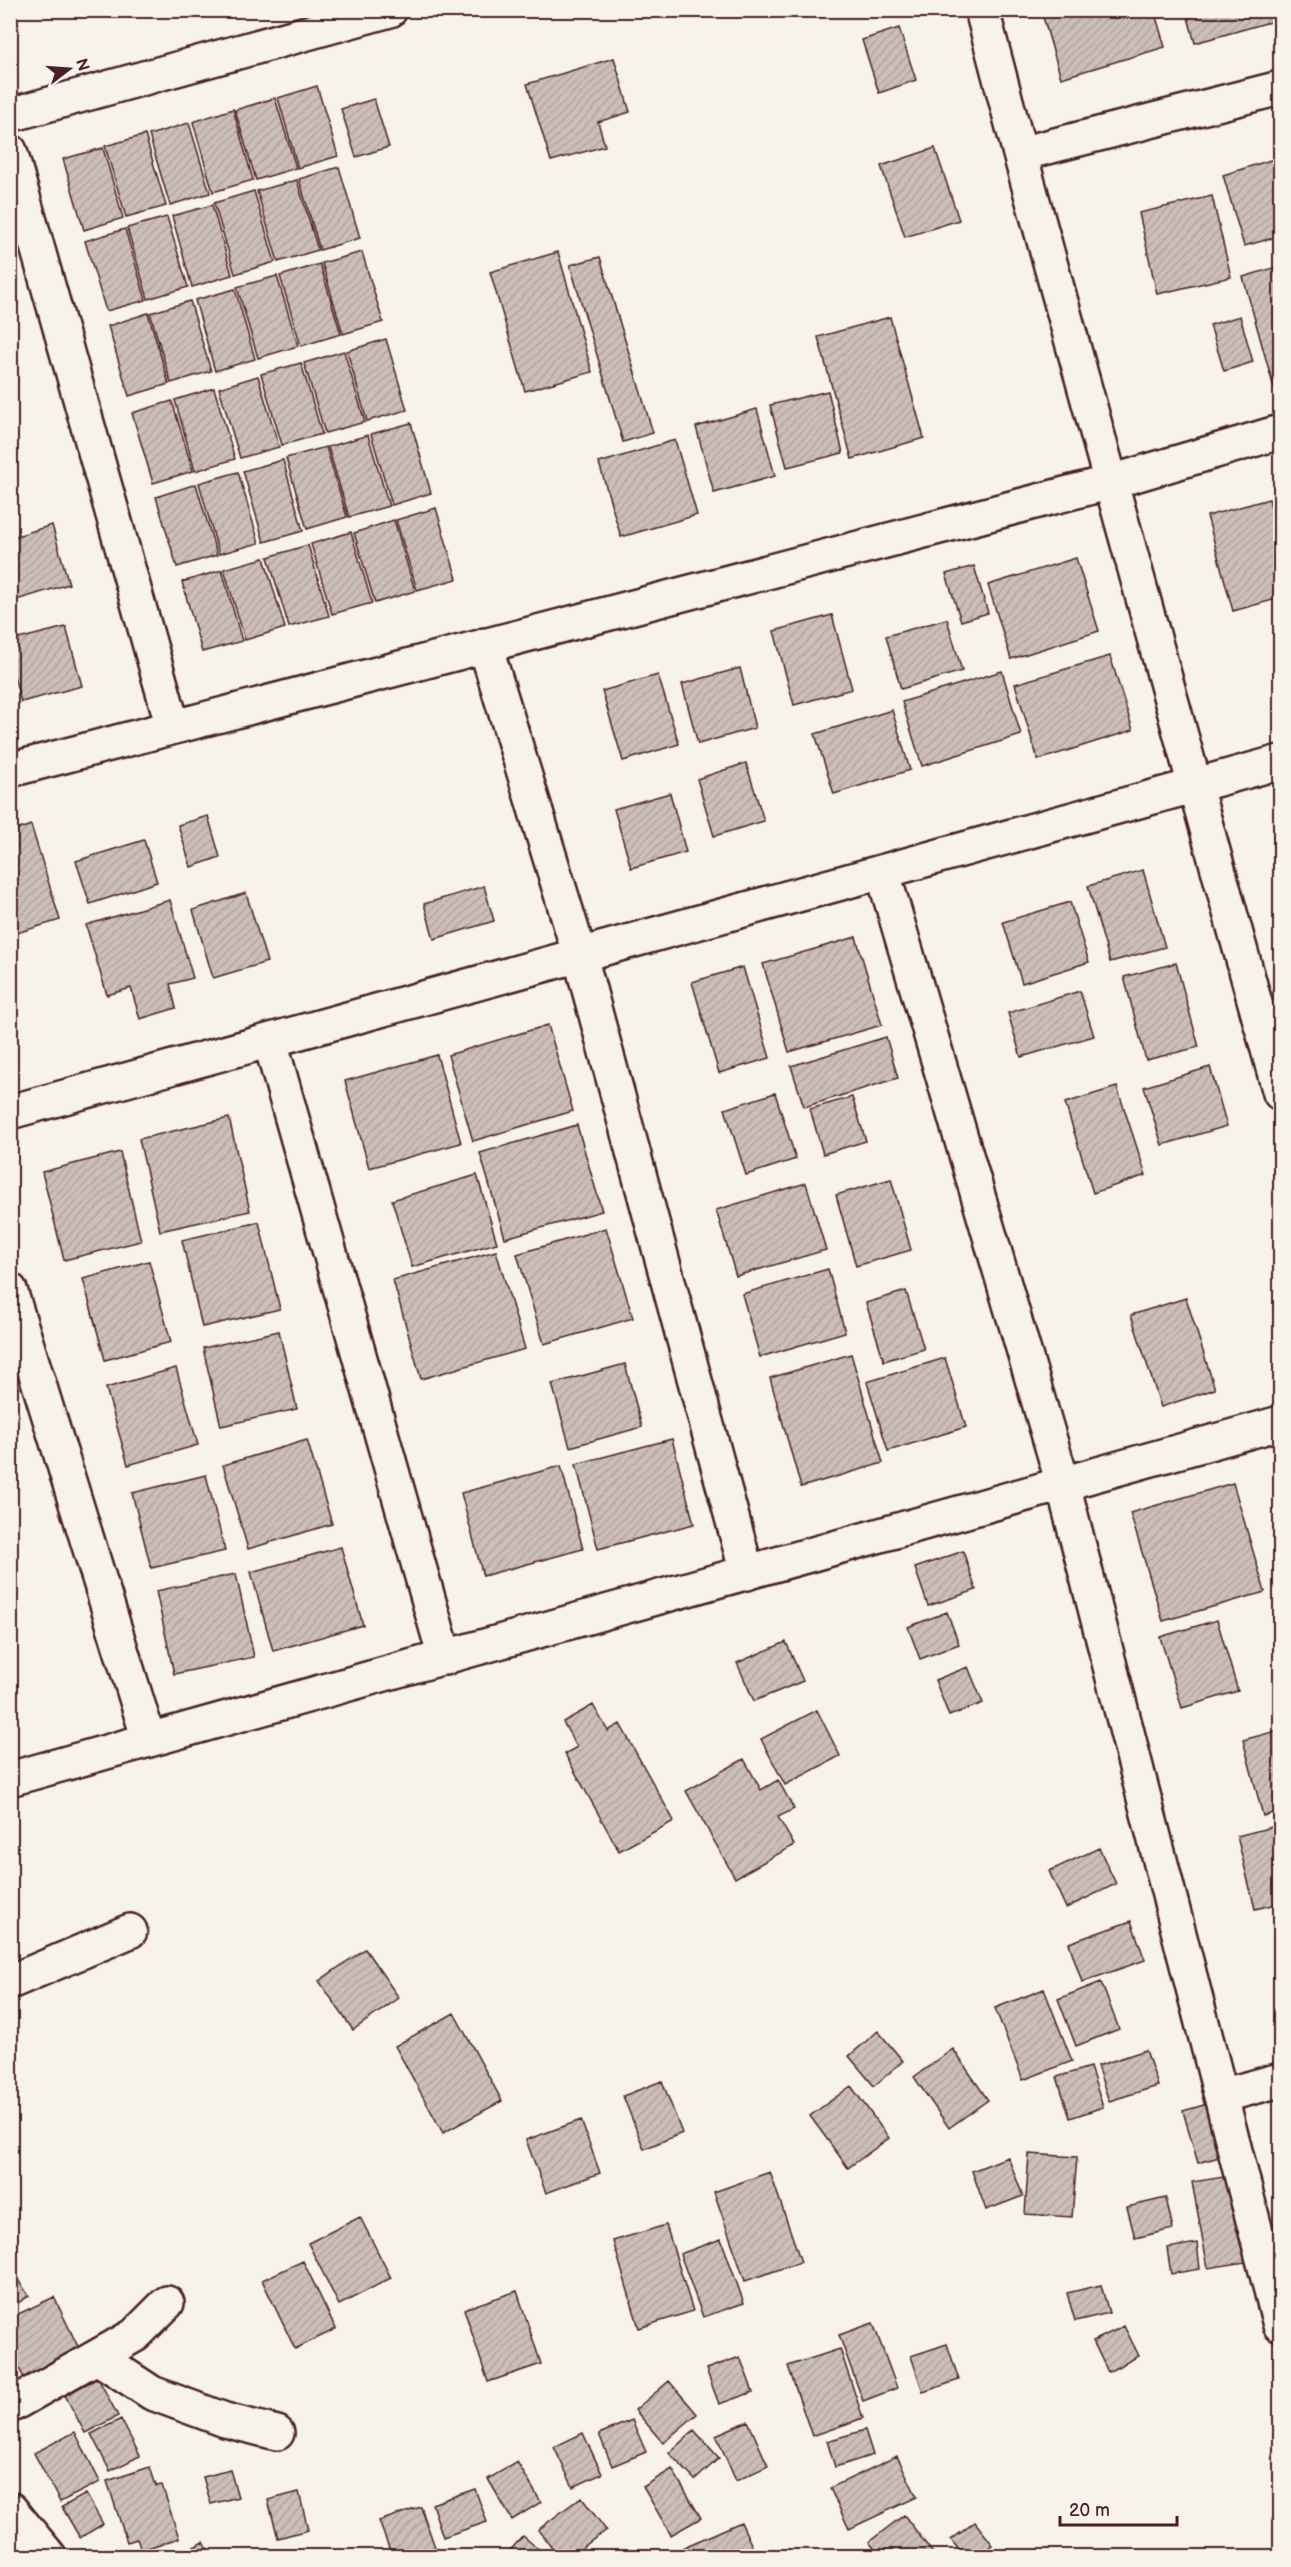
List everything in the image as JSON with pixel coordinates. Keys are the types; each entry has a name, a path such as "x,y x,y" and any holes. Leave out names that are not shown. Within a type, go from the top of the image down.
{"street":[{"path":"10,115 390,10"},
{"path":"982,10 1280,1090"},
{"path":"1020,154 1281,88"},
{"path":"10,151 173,727"},
{"path":"10,770 1111,482 1281,432"},
{"path":"485,645 580,956 747,1573"},
{"path":"10,1112 1281,762"},
{"path":"883,873 1063,1484 1281,2325"},
{"path":"270,1041 445,1658"},
{"path":"10,1290 149,1740"},
{"path":"10,1779 1281,1423"},
{"path":"10,1982 130,1931"},
{"path":"1221,2096 1281,2080"},
{"path":"10,2406 135,2335 167,2303"},
{"path":"97,2357 152,2392 225,2420 277,2433"},
{"path":"10,2509 49,2556"}],"building":[{"path":"1041,10 1154,10 1165,47 1061,78"},
{"path":"1186,10 1274,10 1277,20 1195,43"},
{"path":"899,28 916,80 879,93 862,40"},
{"path":"614,58 630,112 598,122 605,146 551,161 527,84"},
{"path":"317,86 338,156 298,168 278,98"},
{"path":"275,98 296,168 256,180 235,110"},
{"path":"374,99 389,147 356,157 341,109"},
{"path":"233,109 253,180 213,192 193,122"},
{"path":"189,123 210,193 170,205 149,135"},
{"path":"145,135 166,206 126,217 105,146"},
{"path":"103,148 123,218 84,230 63,159"},
{"path":"935,148 959,220 905,237 881,166"},
{"path":"1277,158 1280,171 1280,236 1244,246 1223,175"},
{"path":"339,167 360,238 320,250 299,179"},
{"path":"297,180 318,250 278,262 257,191"},
{"path":"254,191 275,262 235,274 214,203"},
{"path":"1212,196 1231,277 1157,294 1139,213"},
{"path":"212,205 232,275 192,287 172,216"},
{"path":"167,217 188,287 148,299 127,228"},
{"path":"125,229 146,300 106,311 85,241"},
{"path":"362,252 383,322 343,334 322,263"},
{"path":"558,252 592,372 525,391 490,272"},
{"path":"600,257 653,433 623,442 570,265"},
{"path":"320,264 341,334 301,346 280,276"},
{"path":"1280,266 1280,386 1274,388 1243,277"},
{"path":"277,276 298,346 258,358 237,287"},
{"path":"235,289 255,359 215,371 195,300"},
{"path":"190,301 211,371 171,383 150,313"},
{"path":"148,313 169,384 129,396 108,326"},
{"path":"1240,316 1253,362 1224,371 1210,325"},
{"path":"890,317 924,438 852,459 818,337"},
{"path":"386,339 407,410 367,421 347,351"},
{"path":"344,351 365,422 325,433 304,363"},
{"path":"301,363 322,434 282,445 261,374"},
{"path":"258,376 279,447 240,458 219,388"},
{"path":"214,388 235,459 195,471 175,400"},
{"path":"828,391 843,453 787,467 770,405"},
{"path":"172,401 193,471 153,483 132,413"},
{"path":"757,409 775,476 714,493 696,427"},
{"path":"411,423 431,493 392,505 371,434"},
{"path":"368,435 389,506 349,517 328,447"},
{"path":"675,440 697,515 621,537 599,463"},
{"path":"326,447 347,517 307,529 286,458"},
{"path":"283,460 303,531 264,542 243,471"},
{"path":"238,472 259,543 219,554 199,483"},
{"path":"196,484 217,555 177,567 156,497"},
{"path":"1269,499 1280,542 1280,598 1233,611 1207,516"},
{"path":"436,508 457,579 417,590 396,520"},
{"path":"394,520 415,591 375,603 354,533"},
{"path":"52,525 69,584 10,602 10,538"},
{"path":"351,532 372,603 332,614 311,544"},
{"path":"308,545 329,616 289,627 268,557"},
{"path":"264,558 285,628 245,640 224,569"},
{"path":"1076,558 1099,631 1011,659 988,585"},
{"path":"974,566 988,613 961,621 946,574"},
{"path":"222,570 242,641 202,652 182,582"},
{"path":"832,615 852,689 794,705 774,631"},
{"path":"947,619 962,671 901,689 886,636"},
{"path":"66,627 82,686 21,702 10,662 10,641"},
{"path":"1110,656 1133,730 1038,760 1015,684"},
{"path":"740,668 755,728 698,744 682,684"},
{"path":"1002,671 1021,735 922,766 902,702"},
{"path":"658,675 679,744 623,761 602,691"},
{"path":"892,710 910,770 834,794 815,734"},
{"path":"746,763 764,821 714,836 697,779"},
{"path":"670,793 686,852 631,868 614,809"},
{"path":"208,816 220,857 191,867 178,825"},
{"path":"31,825 60,920 10,935 10,832"},
{"path":"144,840 157,882 90,904 76,861"},
{"path":"1143,870 1165,947 1110,962 1088,886"},
{"path":"484,886 494,921 434,939 424,904"},
{"path":"246,893 267,962 213,978 193,910"},
{"path":"170,900 193,978 170,984 176,1008 140,1019 131,988 107,995 86,925"},
{"path":"1070,902 1089,962 1022,983 1003,922"},
{"path":"856,937 882,1025 789,1052 763,964"},
{"path":"1176,963 1199,1047 1146,1060 1124,977"},
{"path":"743,967 770,1058 719,1073 692,982"},
{"path":"1080,991 1094,1036 1021,1057 1008,1013"},
{"path":"548,1025 573,1111 473,1141 448,1055"},
{"path":"886,1037 898,1078 804,1107 791,1066"},
{"path":"437,1055 461,1143 369,1168 345,1081"},
{"path":"1210,1067 1227,1126 1162,1145 1144,1087"},
{"path":"1117,1087 1146,1175 1093,1193 1065,1103"},
{"path":"775,1093 796,1159 746,1175 725,1109"},
{"path":"852,1097 866,1141 823,1154 810,1109"},
{"path":"229,1118 250,1211 160,1231 139,1139"},
{"path":"577,1125 602,1211 505,1238 480,1153"},
{"path":"120,1152 141,1241 64,1260 42,1172"},
{"path":"477,1175 497,1243 412,1267 392,1200"},
{"path":"891,1179 911,1250 856,1266 836,1195"},
{"path":"806,1183 826,1250 736,1276 716,1210"},
{"path":"259,1222 280,1309 202,1327 182,1240"},
{"path":"606,1228 633,1318 544,1344 517,1254"},
{"path":"496,1251 525,1349 421,1379 393,1280"},
{"path":"149,1261 171,1342 105,1360 83,1279"},
{"path":"828,1269 845,1332 760,1357 742,1294"},
{"path":"906,1291 924,1349 884,1361 866,1303"},
{"path":"1186,1298 1215,1389 1161,1407 1131,1315"},
{"path":"279,1331 297,1409 221,1426 203,1348"},
{"path":"851,1354 883,1463 801,1487 770,1378"},
{"path":"945,1358 966,1427 888,1451 867,1382"},
{"path":"625,1364 642,1427 570,1447 552,1384"},
{"path":"176,1368 198,1445 128,1465 106,1388"},
{"path":"672,1439 694,1524 598,1549 576,1464"},
{"path":"307,1440 332,1524 248,1549 223,1465"},
{"path":"561,1466 583,1549 483,1576 461,1493"},
{"path":"206,1475 225,1551 151,1568 132,1493"},
{"path":"1233,1483 1265,1592 1163,1621 1130,1513"},
{"path":"341,1547 363,1625 273,1651 251,1572"},
{"path":"963,1551 976,1590 928,1606 915,1568"},
{"path":"236,1574 254,1657 174,1674 156,1591"},
{"path":"947,1612 959,1644 920,1659 908,1627"},
{"path":"1217,1620 1238,1691 1182,1708 1160,1637"},
{"path":"786,1642 803,1681 754,1701 737,1663"},
{"path":"968,1667 983,1703 949,1716 935,1680"},
{"path":"593,1705 608,1731 620,1724 674,1821 619,1851 565,1754 577,1747 563,1722"},
{"path":"817,1710 840,1756 785,1785 761,1739"},
{"path":"1280,1730 1280,1811 1263,1816 1243,1740"},
{"path":"744,1759 761,1790 778,1780 794,1809 778,1817 794,1845 735,1878 686,1791"},
{"path":"1280,1825 1280,1903 1255,1909 1237,1836"},
{"path":"1099,1848 1116,1884 1066,1908 1049,1871"},
{"path":"1131,1921 1145,1960 1082,1982 1069,1943"},
{"path":"365,1949 399,1998 353,2030 319,1981"},
{"path":"1101,1982 1119,2029 1076,2046 1058,1999"},
{"path":"1044,1989 1072,2061 1023,2080 995,2008"},
{"path":"454,2013 502,2101 443,2133 395,2046"},
{"path":"878,2031 903,2061 874,2086 849,2056"},
{"path":"953,2049 988,2100 949,2128 914,2077"},
{"path":"1146,2050 1158,2086 1109,2101 1097,2066"},
{"path":"1090,2067 1103,2107 1070,2118 1057,2077"},
{"path":"662,2081 682,2133 644,2149 623,2096"},
{"path":"851,2086 889,2138 848,2168 810,2116"},
{"path":"1211,2103 1226,2155 1198,2163 1183,2111"},
{"path":"581,2120 600,2173 546,2193 526,2140"},
{"path":"1029,2154 1077,2157 1072,2217 1025,2214"},
{"path":"1008,2157 1023,2196 986,2210 972,2171"},
{"path":"770,2172 801,2262 745,2281 714,2192"},
{"path":"1230,2176 1246,2262 1208,2268 1192,2182"},
{"path":"1166,2198 1173,2229 1135,2238 1127,2207"},
{"path":"360,2217 391,2278 339,2305 308,2243"},
{"path":"666,2225 693,2311 639,2328 613,2241"},
{"path":"721,2239 744,2303 703,2317 680,2254"},
{"path":"1197,2243 1200,2269 1171,2274 1167,2248"},
{"path":"303,2261 336,2329 295,2349 262,2280"},
{"path":"10,2268 29,2296 10,2308"},
{"path":"1101,2285 1109,2313 1075,2321 1067,2293"},
{"path":"517,2291 541,2364 488,2382 464,2309"},
{"path":"54,2297 81,2353 25,2380 10,2350 10,2318"},
{"path":"873,2323 897,2388 863,2401 839,2335"},
{"path":"1124,2326 1139,2356 1108,2372 1093,2341"},
{"path":"947,2344 959,2380 923,2392 911,2356"},
{"path":"840,2349 863,2418 812,2436 788,2366"},
{"path":"740,2357 753,2392 719,2404 706,2369"},
{"path":"98,2378 118,2416 85,2433 65,2395"},
{"path":"669,2381 697,2414 663,2443 635,2410"},
{"path":"121,2419 140,2456 110,2471 91,2434"},
{"path":"632,2420 646,2452 612,2466 599,2434"},
{"path":"748,2421 768,2466 736,2481 716,2435"},
{"path":"694,2430 719,2458 695,2480 669,2453"},
{"path":"865,2430 873,2455 835,2467 827,2441"},
{"path":"75,2432 100,2482 60,2502 34,2453"},
{"path":"583,2433 602,2474 573,2487 554,2447"},
{"path":"897,2456 917,2497 849,2529 830,2488"},
{"path":"517,2462 541,2502 512,2520 488,2479"},
{"path":"150,2467 156,2486 162,2485 179,2538 141,2550 137,2539 127,2542 107,2481"},
{"path":"672,2469 701,2518 671,2535 643,2487"},
{"path":"230,2470 238,2497 211,2504 203,2477"},
{"path":"475,2489 487,2522 443,2537 432,2504"},
{"path":"299,2492 308,2530 278,2538 268,2500"},
{"path":"86,2494 103,2524 80,2538 62,2507"},
{"path":"581,2497 606,2530 571,2556 558,2556 538,2530"},
{"path":"421,2507 438,2556 392,2556 379,2521"},
{"path":"904,2515 935,2556 880,2556 869,2542"},
{"path":"741,2522 756,2555 677,2556 675,2551"},
{"path":"975,2522 993,2545 978,2556 964,2556 951,2540"},
{"path":"523,2536 547,2556 505,2556"},
{"path":"204,2542 211,2556 175,2556"}]}
